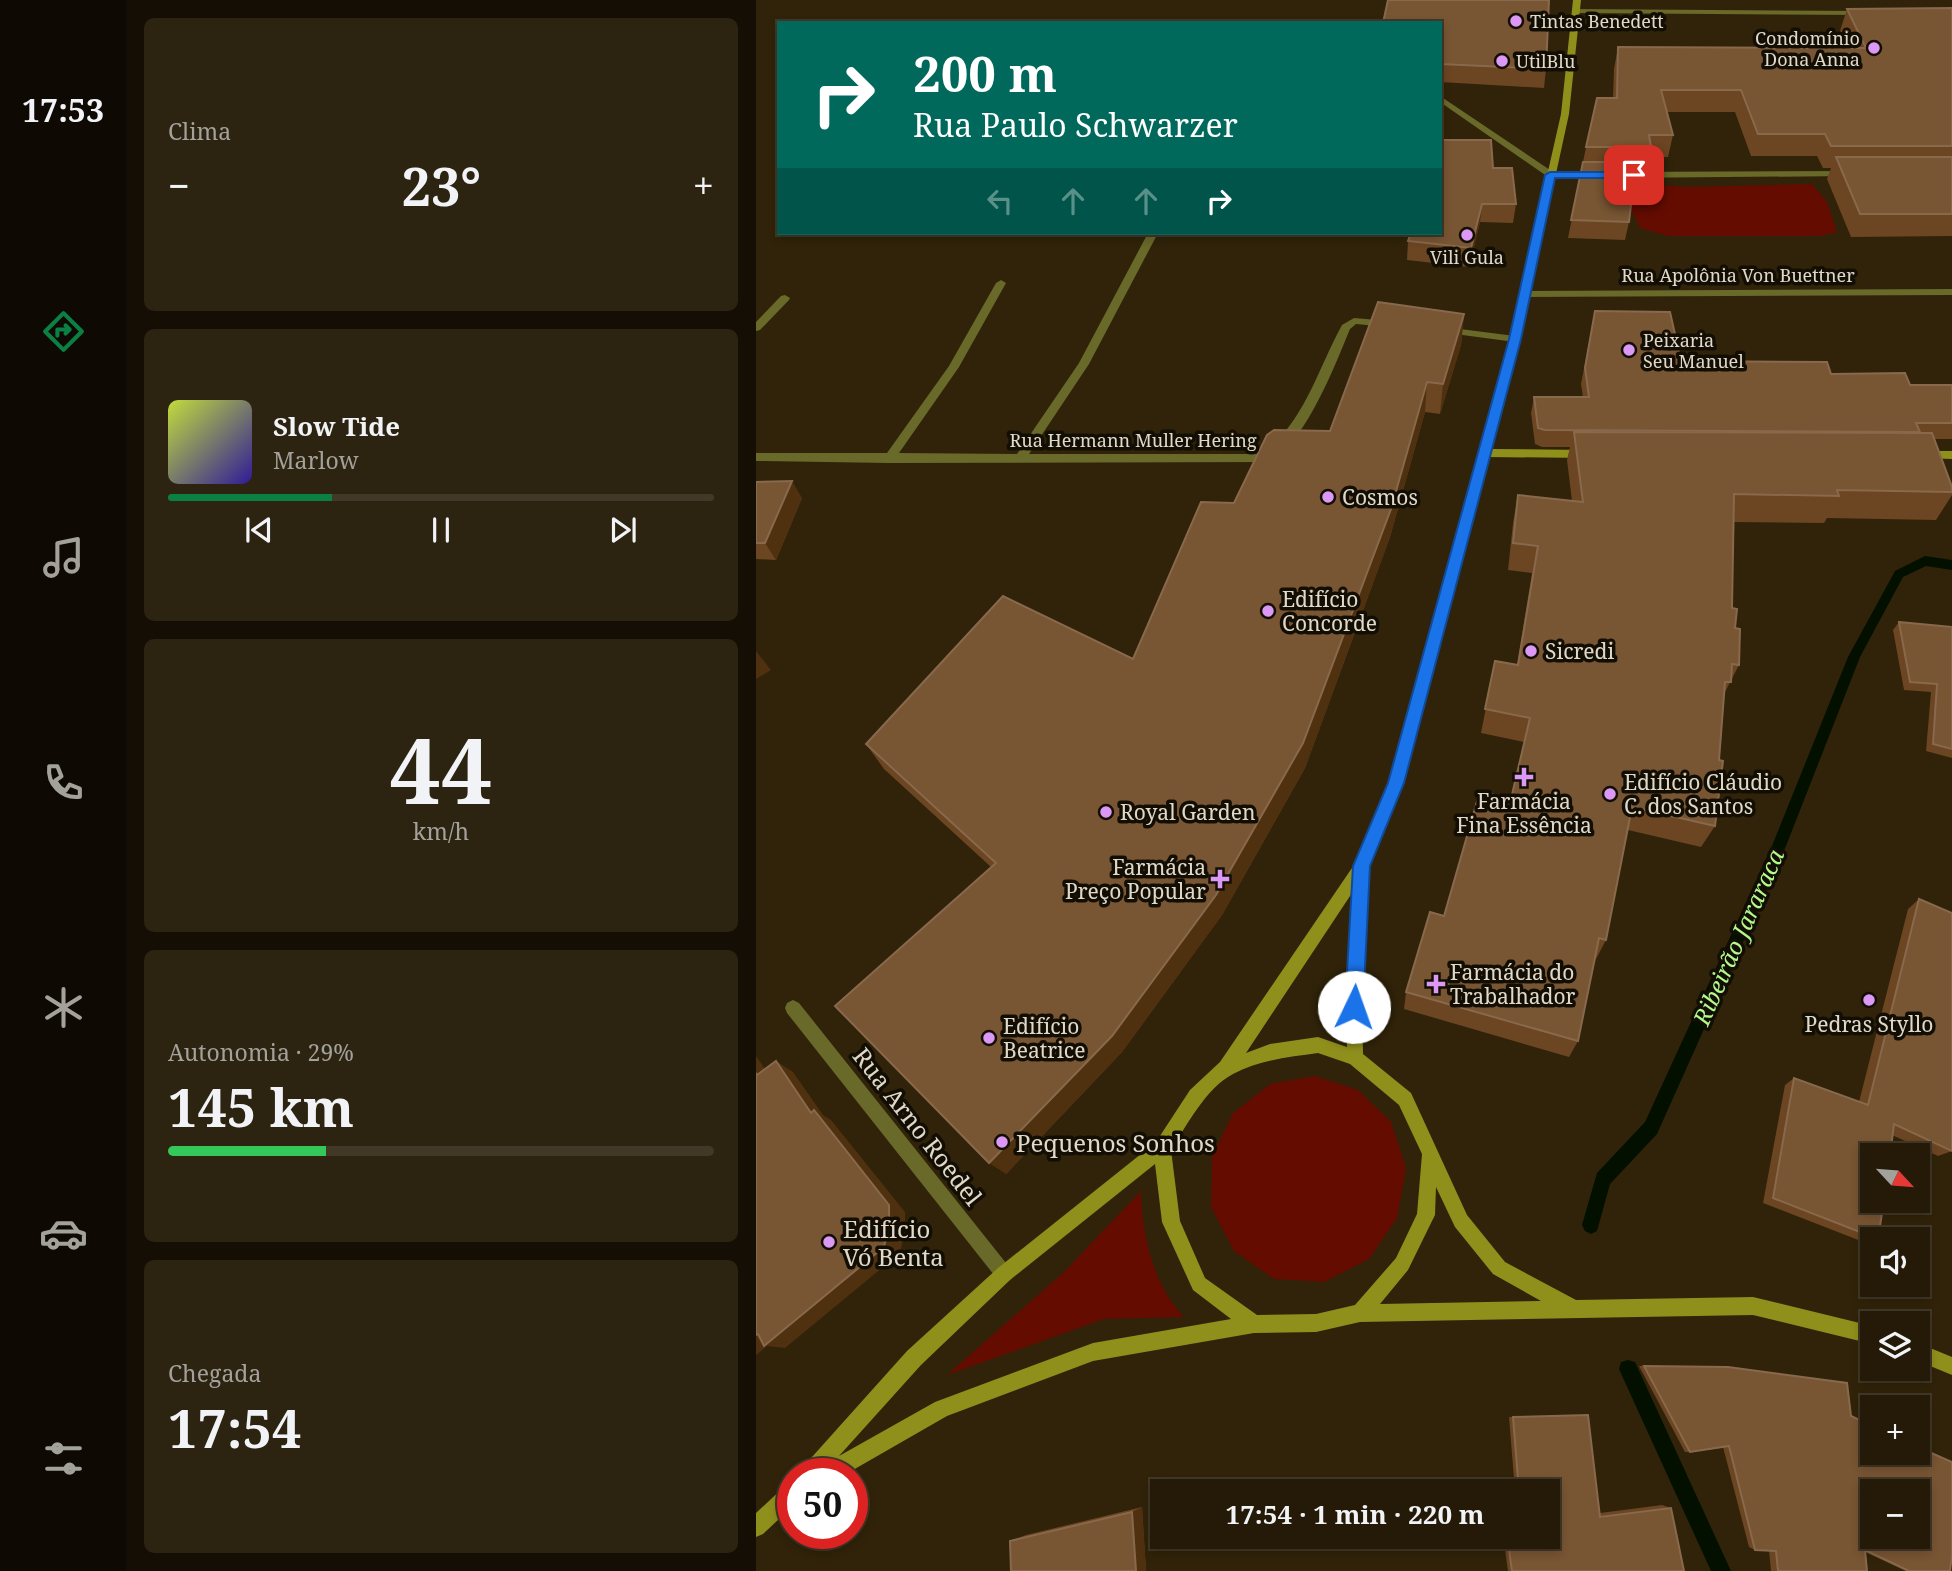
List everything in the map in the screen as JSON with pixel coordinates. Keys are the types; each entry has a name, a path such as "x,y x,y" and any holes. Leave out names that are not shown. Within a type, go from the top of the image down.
{"main road":[{"path":"824,1458 914,1358 1004,1274 1162,1148 1196,1096 1226,1068 1362,866 1396,783 1515,339 1568,94 1577,5"},
{"path":"1484,453 1604,454"},
{"path":"1913,455 1952,455"},
{"path":"1355,1058 1354,1007 1362,866"},
{"path":"1226,1068 1270,1052 1318,1045 1355,1058 1405,1099 1461,1222 1499,1268 1572,1308"},
{"path":"1162,1148 1171,1222 1199,1284 1254,1324"},
{"path":"1360,1313 1402,1264 1426,1215 1430,1153"},
{"path":"855,1458 942,1409 1093,1352 1254,1324 1316,1323 1360,1313 1753,1306 1860,1332"},
{"path":"1930,1357 1952,1366"},
{"path":"756,1527 777,1507"}],"street":[{"path":"1577,5 1869,13"},
{"path":"1442,99 1550,175 1856,174"},
{"path":"1021,457 1084,364 1152,235"},
{"path":"889,459 954,367 1001,283"},
{"name":"Rua Apolônia Von Buettner","path":"1524,293 1952,292"},
{"path":"756,328 785,298"},
{"name":"Rua Hermann Muller Hering","path":"756,457 1268,458 1293,435 1313,402 1346,327 1354,321 1395,324"},
{"path":"1435,329 1515,339"},
{"name":"Rua Arno Roedel","path":"793,1008 1004,1274"}],"shaded area":[{"path":"1642,184 1687,187 1812,184 1827,202 1837,232 1821,236 1668,236 1640,228 1633,213 1607,209 1607,189"},
{"path":"1315,1076 1358,1090 1391,1122 1406,1168 1397,1218 1369,1259 1324,1282 1274,1279 1234,1251 1211,1207 1212,1157 1233,1113 1270,1084"},
{"path":"1141,1191 1151,1258 1164,1290 1184,1317 1104,1319 947,1375 1064,1272"}],"building":[{"path":"1388,0 1549,0 1546,69 1442,64 1442,21 1383,21"},
{"path":"1952,8 1952,146 1831,146 1825,134 1758,134 1741,90 1661,90 1673,135 1649,135 1651,147 1586,147 1597,98 1617,98 1618,47 1866,48 1847,9"},
{"path":"1442,140 1491,140 1493,168 1512,168 1516,204 1482,204 1471,248 1408,241 1410,235 1442,235"},
{"path":"1836,157 1952,157 1952,214 1860,214"},
{"path":"1583,162 1636,162 1629,222 1571,220"},
{"path":"1378,302 1464,314 1443,384 1427,382 1391,509 1303,743 1216,895 1112,1036 989,1163 835,1006 996,863 866,744 1003,596 1133,659 1201,502 1234,503 1267,435 1274,430 1330,431"},
{"path":"1595,311 1670,312 1681,361 1827,362 1831,374 1905,373 1910,385 1952,385 1952,423 1916,423 1920,432 1538,428 1534,397 1589,397 1585,368"},
{"path":"1574,432 1932,433 1952,487 1952,492 1837,490 1839,496 1734,494 1732,608 1737,609 1735,628 1740,629 1739,665 1732,664 1731,682 1725,682 1719,760 1723,761 1715,826 1632,807 1606,940 1599,938 1578,1041 1406,992 1430,912 1444,916 1480,791 1511,799 1530,718 1485,709 1495,661 1518,665 1538,546 1513,543 1518,495 1583,502"},
{"path":"792,481 765,543 756,543 756,482"},
{"path":"1899,622 1952,627 1952,749 1933,744 1937,684 1910,682"},
{"path":"1919,899 1952,913 1952,1151 1894,1124 1892,1143 1860,1143 1860,1213 1882,1213 1880,1227 1860,1227 1860,1232 1773,1198 1794,1078 1868,1105"},
{"name":"Edifício Vó Benta","path":"776,1061 811,1113 814,1110 889,1205 889,1226 884,1247 764,1346 758,1334 756,1335 756,1073 757,1075"},
{"path":"1644,1366 1728,1367 1847,1383 1851,1416 1860,1420 1860,1465 1930,1465 1930,1452 1952,1462 1950,1571 1909,1571 1865,1550 1867,1571 1778,1571 1776,1551 1755,1550 1729,1446 1690,1452"},
{"path":"1588,1415 1600,1517 1671,1508 1684,1571 1512,1571 1509,1549 1560,1549 1560,1479 1518,1479 1513,1417"},
{"path":"1132,1512 1136,1571 1011,1571 1010,1541"}],"waterway":[{"name":"Ribeirão Jararaca","path":"1591,1225 1603,1179 1651,1128 1779,846 1854,657 1899,574 1925,561 1952,565"},
{"name":"Ribeirão Jararaca","path":"1628,1369 1721,1571"}],"place":[{"name":"Tintas Benedett","path":"1516,21"},
{"name":"Condomínio Dona Anna","path":"1874,48"},
{"name":"UtilBlu","path":"1502,61"},
{"name":"Vili Gula","path":"1467,235"},
{"name":"Peixaria Seu Manuel","path":"1629,350"},
{"name":"Cosmos","path":"1328,497"},
{"name":"Edifício Concorde","path":"1268,611"},
{"name":"Sicredi","path":"1531,651"},
{"name":"Farmácia Fina Essência","path":"1524,777"},
{"name":"Edifício Cláudio C. dos Santos","path":"1610,794"},
{"name":"Royal Garden","path":"1106,812"},
{"name":"Farmácia Preço Popular","path":"1220,879"},
{"name":"Farmácia do Trabalhador","path":"1436,984"},
{"name":"Pedras Styllo","path":"1869,1000"},
{"name":"Edifício Beatrice","path":"989,1038"},
{"name":"Pequenos Sonhos","path":"1002,1142"},
{"name":"Edifício Vó Benta","path":"829,1242"}],"route":[{"path":"1354,1007 1362,866 1396,783 1515,339 1550,175 1634,175"}]}
